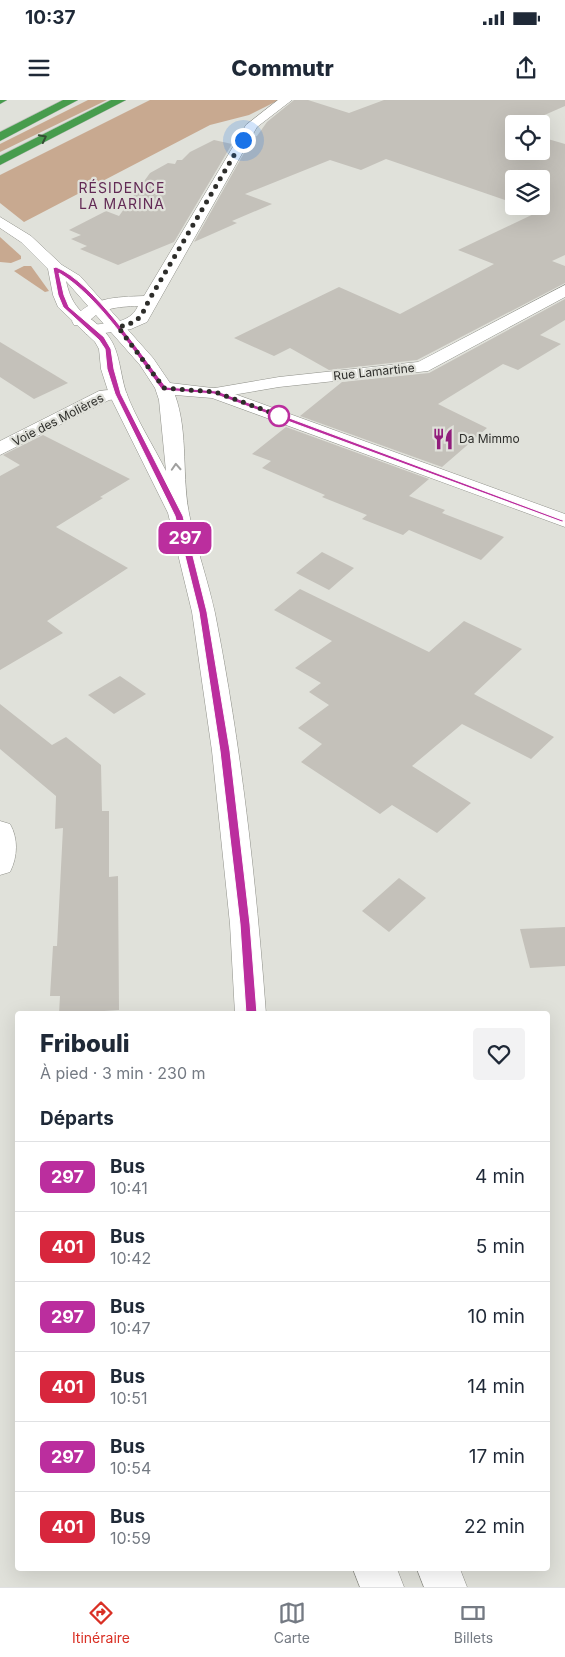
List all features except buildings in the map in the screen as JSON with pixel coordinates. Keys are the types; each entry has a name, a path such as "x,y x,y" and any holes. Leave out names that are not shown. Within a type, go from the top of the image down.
{"highway":[{"path":"33,106 45,100"},
{"path":"0,137 72,100"},
{"path":"0,161 120,100"}],"street":[{"path":"86,325 118,327 131,324 141,318 149,300 252,125 286,100"},
{"path":"0,221 26,239 56,268 74,279 118,327 158,395 175,448 179,516"},
{"path":"56,268 61,295 66,307 108,349 110,369 124,389 137,404 158,395"},
{"name":"Rue Lamartine","path":"158,395 215,392 279,382 422,367 565,290"},
{"path":"86,325 84,314 99,307 149,300"},
{"path":"124,389 158,395"},
{"path":"124,389 179,516 203,612 225,751 245,924 251,1011"},
{"name":"Voie des Molières","path":"0,449 105,396 124,389"},
{"path":"215,392 565,521"},
{"path":"0,831 3,836 0,864"},
{"path":"375,1571 383,1587"},
{"path":"439,1571 446,1587"}],"shaded area":[{"path":"88,100 107,100 0,152 0,144"},
{"path":"150,100 279,100 249,115 210,125 24,222 0,203 0,175"},
{"path":"0,237 21,256 21,259 11,263 0,262"},
{"path":"24,266 31,266 49,291 45,292 14,271"}],"bus line":[{"name":"297","path":"251,1011 245,924 225,751 203,612 179,516 118,394 110,369 108,349 102,338 74,316 66,307 61,295 56,268 74,279 118,327 164,388 215,392 565,521"}],"place":[{"name":"Da Mimmo","path":"443,439"}],"district":[{"name":"RÉSIDENCE LA MARINA","path":"122,196"}],"route":[{"path":"243,140 149,300 141,318 131,324 118,327 164,388 215,392 286,418 279,416"}]}
